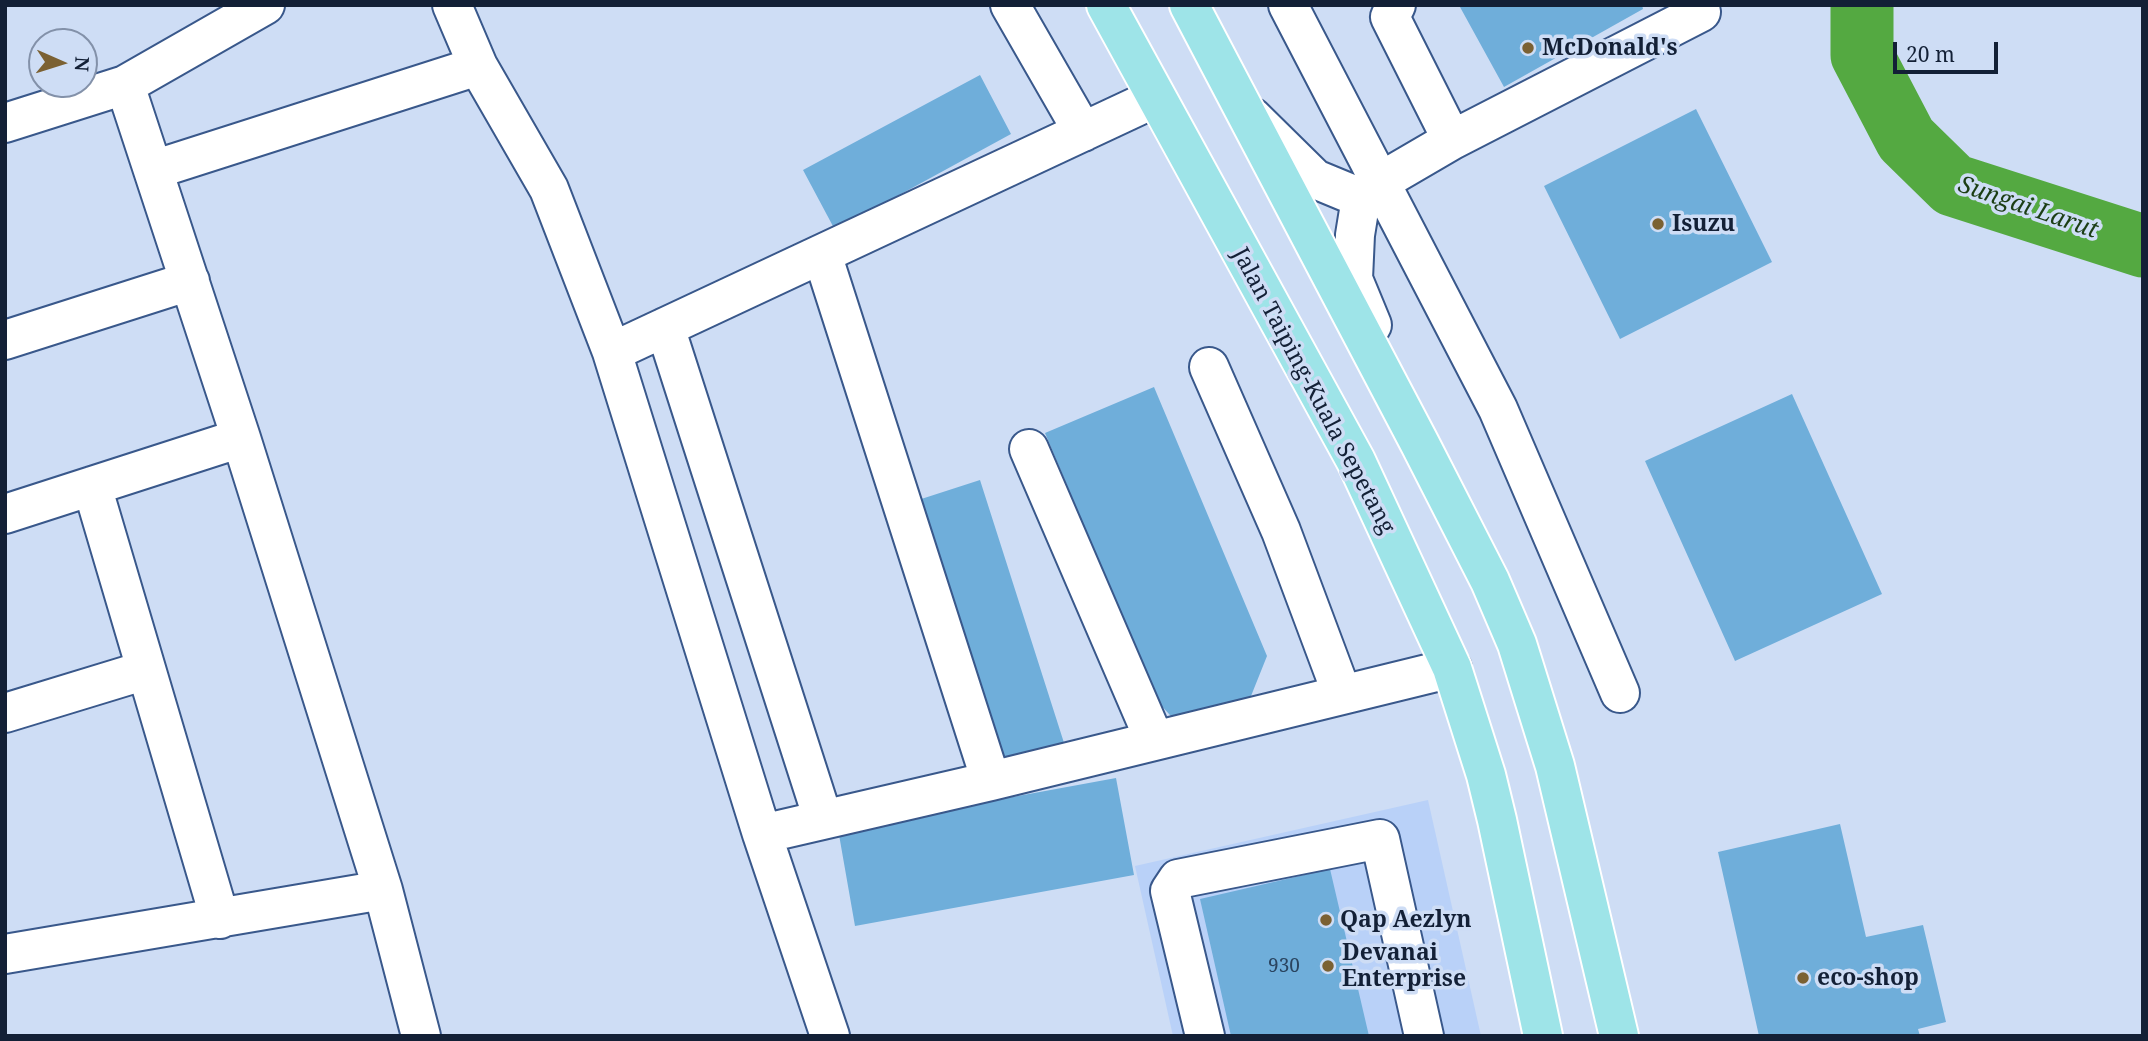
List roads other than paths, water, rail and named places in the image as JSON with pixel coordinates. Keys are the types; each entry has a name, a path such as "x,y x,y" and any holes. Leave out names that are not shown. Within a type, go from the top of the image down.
{"main road":[{"name":"Jalan Taiping-Kuala Sepetang","path":"1106,5 1155,99 1356,461 1452,668 1486,775 1543,1036"},
{"path":"1189,5 1420,444 1490,581 1517,644 1555,766 1619,1036"}],"street":[{"path":"8,115 125,85 265,5"},
{"path":"452,5 478,66 549,189 612,352 762,834 830,1036"},
{"path":"1010,5 1083,132"},
{"path":"1289,5 1371,190 1498,409 1620,693"},
{"path":"1396,5 1390,17 1452,140"},
{"path":"1420,444 1353,279 1355,235 1371,190 1452,140 1703,8"},
{"path":"153,170 478,66"},
{"path":"125,85 242,438 383,891 421,1036"},
{"path":"612,352 1155,99"},
{"path":"1243,108 1315,179 1371,190"},
{"path":"822,254 991,781"},
{"path":"5,340 190,281"},
{"path":"665,327 823,819"},
{"path":"1209,367 1281,531 1342,694"},
{"path":"5,514 242,438"},
{"path":"1029,449 1154,739"},
{"path":"92,486 220,919"},
{"path":"762,834 1452,668"},
{"path":"5,713 146,670"},
{"path":"1205,1036 1170,891 1178,879 1380,839 1424,1036"},
{"path":"5,954 383,891"}],"waterway":[{"name":"Sungai Larut","path":"1862,5 1862,55 1906,139 1953,185 2143,246"}],"place":[{"name":"McDonald's","path":"1528,48"},
{"name":"Isuzu","path":"1658,224"},
{"name":"Qap Aezlyn","path":"1326,920"},
{"name":"Devanai Enterprise","path":"1328,966"},
{"name":"eco-shop","path":"1803,978"}]}
